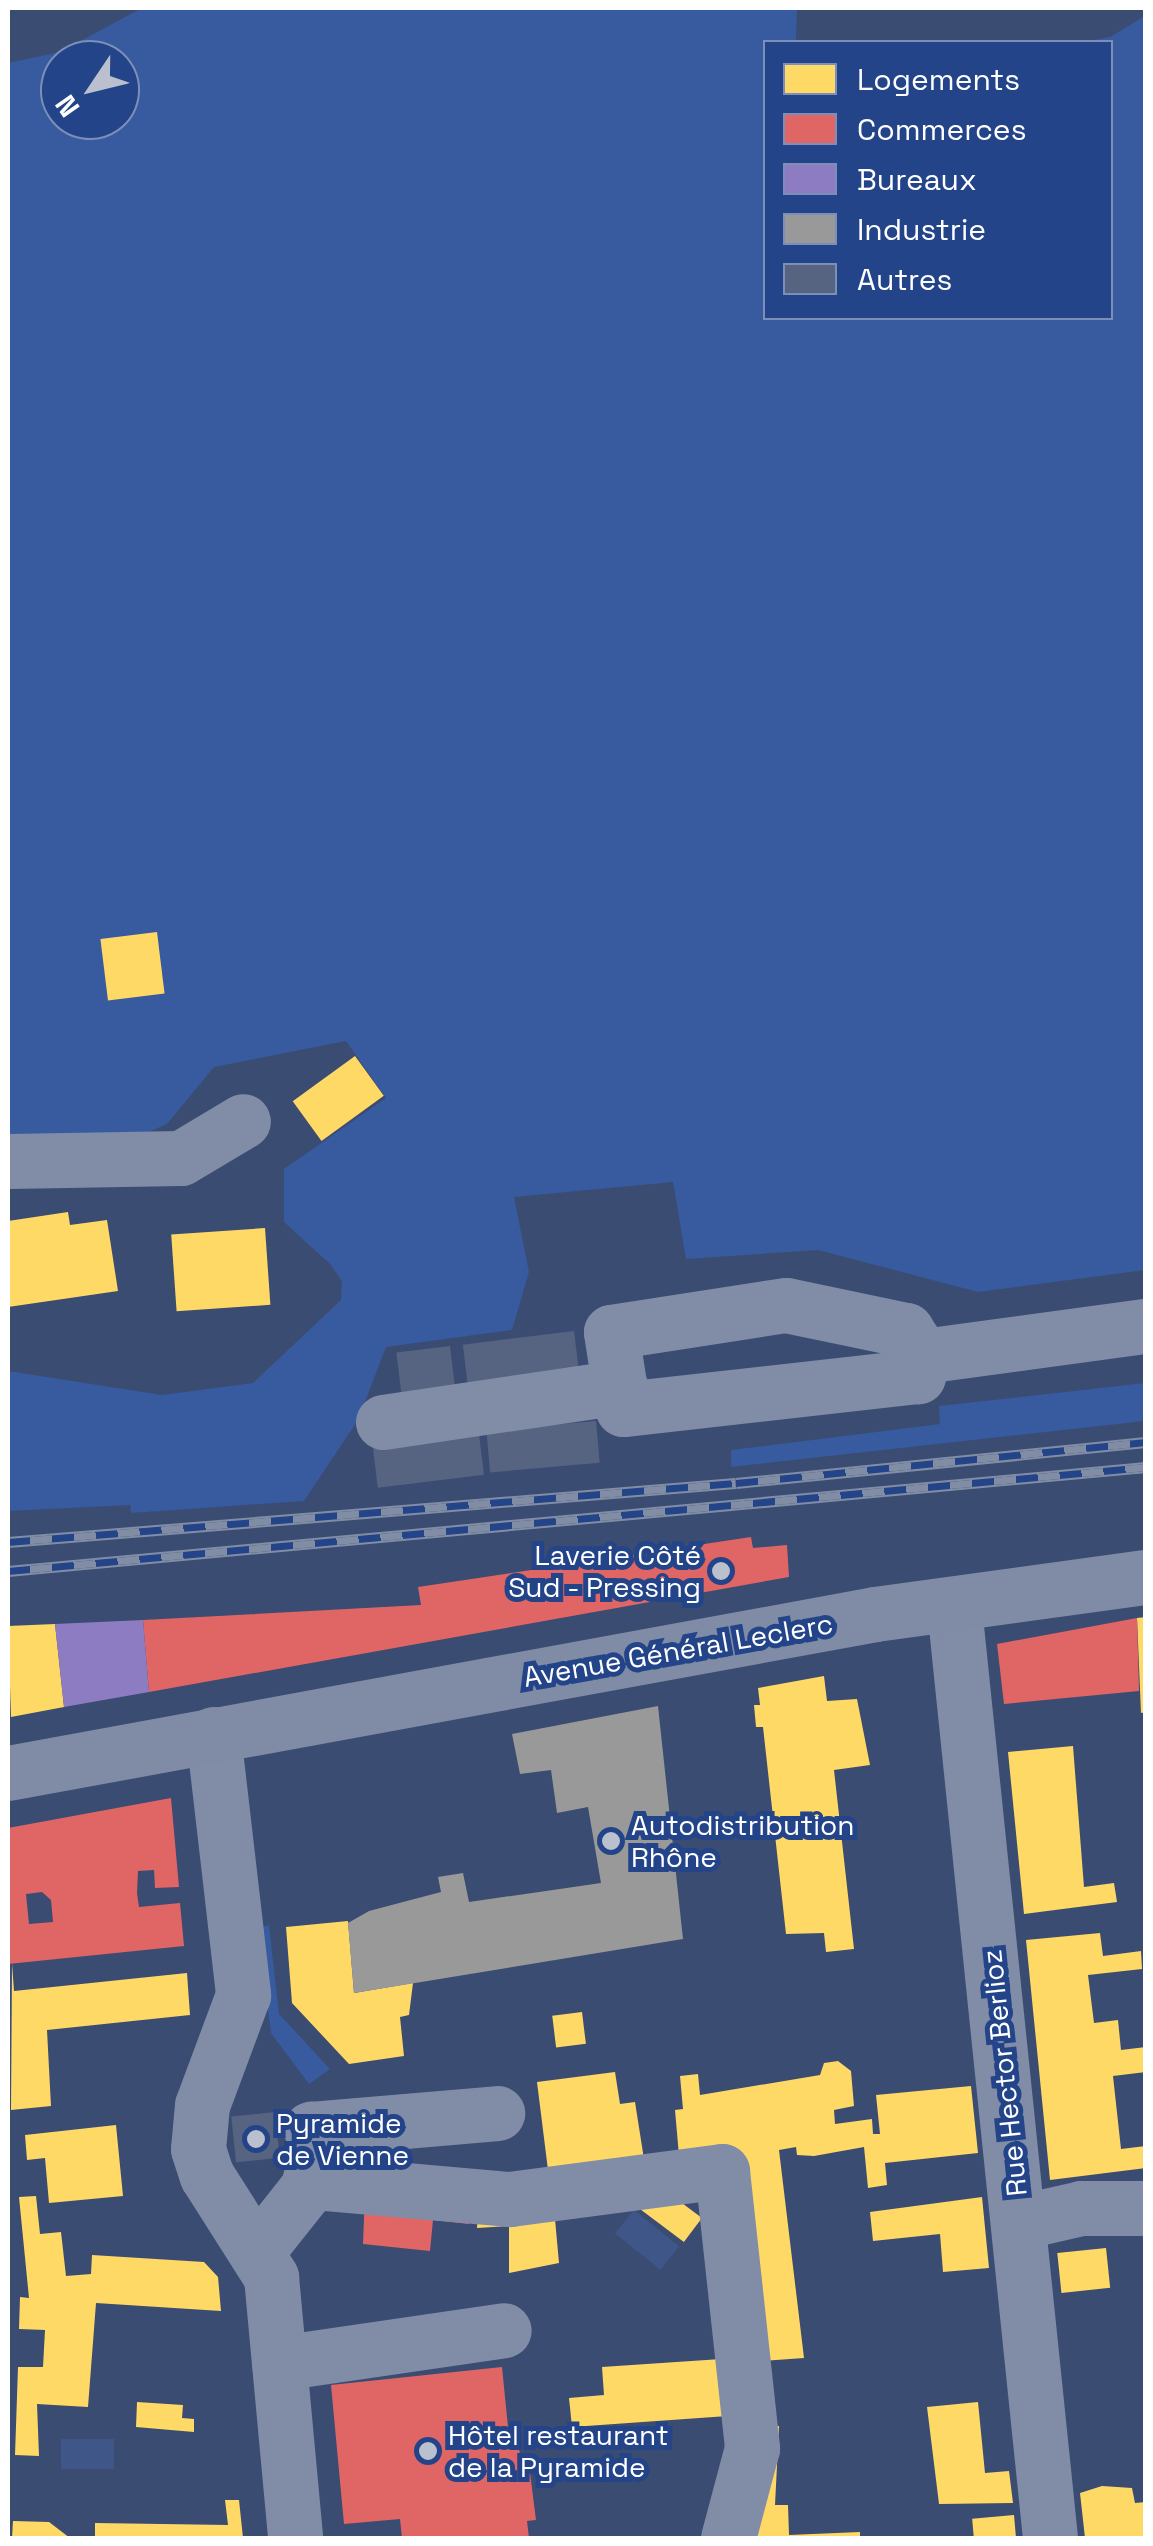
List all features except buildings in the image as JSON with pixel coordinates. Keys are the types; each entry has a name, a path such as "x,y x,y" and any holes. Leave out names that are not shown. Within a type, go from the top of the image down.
{"main road":[{"name":"Avenue Général Leclerc","path":"8,1774 875,1614 954,1607 1146,1576"}],"street":[{"path":"8,1162 181,1158 243,1121"},
{"path":"786,1306 906,1330 923,1356 918,1376 623,1409 620,1387 611,1332 786,1306"},
{"path":"923,1356 1146,1326"},
{"path":"383,1422 620,1387"},
{"name":"Rue Hector Berlioz","path":"954,1607 1050,2538"},
{"path":"212,1734 243,1995 202,2105 198,2148 216,2192 264,2264 279,2363 296,2538"},
{"path":"264,2264 308,2188 316,2152 310,2128 496,2113"},
{"path":"326,2183 510,2199 722,2170 752,2448 728,2538"},
{"path":"1020,2222 1080,2208 1146,2208"},
{"path":"279,2363 504,2330"}],"shaded area":[{"path":"142,8 797,8 796,40 763,40 763,320 1113,320 1113,40 1094,40 1110,37 1145,16 1145,1270 978,1292 818,1250 686,1259 673,1182 514,1197 529,1272 512,1330 386,1347 358,1420 304,1501 131,1513 130,1505 8,1511 8,1371 162,1395 253,1383 341,1300 342,1281 330,1264 284,1222 284,1169 386,1098 346,1041 214,1067 167,1124 131,1140 8,1146 8,63 40,56 40,140 140,140 140,40 82,40"},
{"path":"1145,1383 1145,1421 731,1467 731,1450 940,1424 939,1406"},
{"path":"269,1925 279,2014 330,2069 309,2084 271,2033 257,1928"},
{"path":"634,2210 679,2247 660,2270 615,2233"},
{"path":"61,2439 114,2439 114,2469 61,2469"}],"railway":[{"path":"8,1542 736,1483 1146,1442"},
{"path":"8,1571 1146,1467"}],"place":[{"name":"Laverie Côté Sud - Pressing","path":"721,1571"},
{"name":"Autodistribution Rhône","path":"611,1841"},
{"name":"Pyramide de Vienne","path":"256,2139"},
{"name":"Hôtel restaurant de la Pyramide","path":"428,2451"}]}
